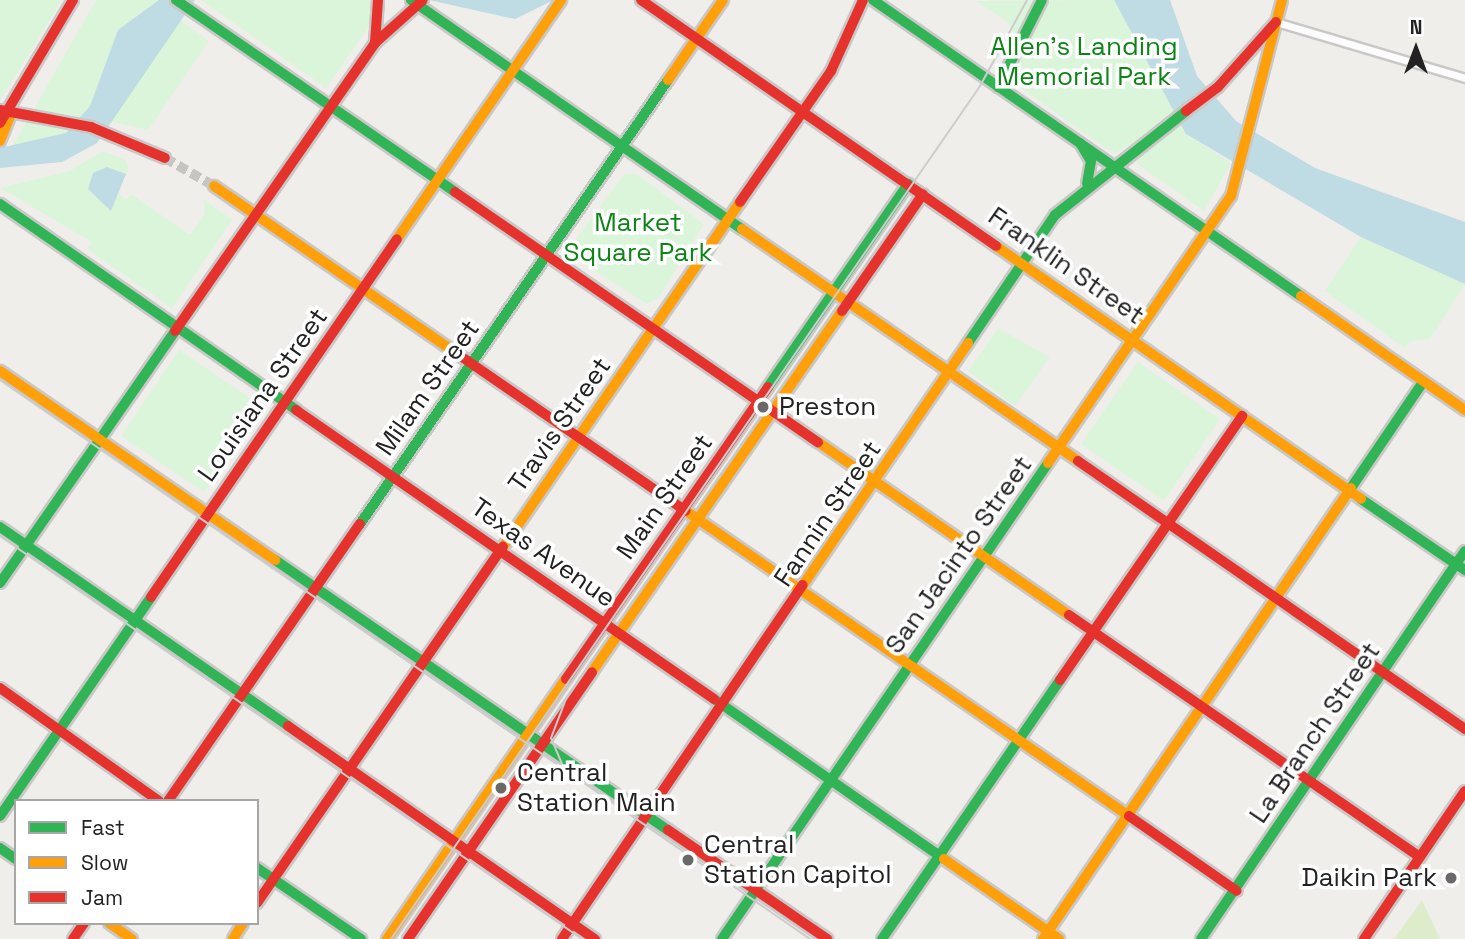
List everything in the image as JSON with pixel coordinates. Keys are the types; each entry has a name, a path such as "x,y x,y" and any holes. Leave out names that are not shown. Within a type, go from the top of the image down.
{"main road":[{"path":"0,123 36,71 73,0"},
{"path":"176,0 656,326 756,405 878,481 1093,634 1420,857"},
{"path":"375,43 378,0"},
{"name":"Louisiana Street","path":"0,816 133,619 440,180 561,0"},
{"name":"Franklin Street","path":"641,0 1460,567"},
{"name":"Milam Street","path":"169,799 723,0"},
{"name":"Travis Street","path":"259,900 845,50 863,0"},
{"path":"873,0 1206,234 1465,410"},
{"path":"998,87 1042,0"},
{"name":"San Jacinto Street","path":"722,939 1135,342 1231,196 1282,0"},
{"path":"0,583 375,43 396,18 416,1 433,17 727,222 1465,729"},
{"name":"Fannin Street","path":"562,939 1025,267 1055,215 1087,184 1132,152 1247,59 1276,22"},
{"path":"987,79 1011,64"},
{"path":"0,141 6,111"},
{"path":"6,111 81,124 134,143 165,158"},
{"path":"1080,143 1091,161 1087,184"},
{"name":"Main Street","path":"387,939 908,184"},
{"path":"214,186 911,663 1018,742 1237,891"},
{"name":"Main Street","path":"408,939 923,194"},
{"name":"Texas Avenue","path":"0,204 724,706 1045,935 1059,939"},
{"path":"0,371 827,939"},
{"path":"1045,935 1201,706 1278,599 1423,382"},
{"path":"882,939 1242,416"},
{"path":"0,527 594,939"},
{"name":"La Branch Street","path":"1202,939 1310,782 1381,671 1460,567 1465,551"},
{"path":"0,688 156,799"},
{"path":"1364,939 1465,791"},
{"path":"259,869 361,939"},
{"path":"112,925 132,939"}],"street":[{"path":"1276,22 1465,78"}],"green space":[{"path":"0,0 62,0 0,101"},
{"path":"96,0 159,0 118,30 90,106 67,133 11,149"},
{"path":"201,0 374,0 373,21 326,88"},
{"name":"Allen's Landing Memorial Park","path":"1114,0 1186,134 1231,163 1204,211 1136,163 1141,158 1127,146 1116,153 1106,148 1011,81 1025,53 1008,22 976,1"},
{"path":"179,19 209,41 148,130 109,121"},
{"path":"102,151 126,160 129,169 116,191 126,200 131,194 190,235 205,214 204,199 232,220 172,308 87,249 92,242 0,188 70,171"},
{"name":"Market Square Park","path":"625,173 638,175 704,224 659,297 647,304 578,260 571,246"},
{"path":"1361,237 1465,284 1430,339 1410,341 1405,348 1325,291"},
{"path":"998,328 1050,357 1015,406 968,371"},
{"path":"179,350 262,406 204,492 121,436"},
{"path":"1138,362 1220,419 1164,501 1081,444"},
{"path":"1422,900 1440,939 1394,939"}],"water":[{"path":"159,0 195,0 97,143 62,162 0,168 0,148 66,133 90,106 118,30"},
{"path":"429,0 554,0 515,19"},
{"path":"1114,0 1170,0 1197,76 1236,121 1315,168 1465,222 1465,284 1361,237 1186,134"},
{"path":"107,167 126,174 111,211 88,189 93,173"}],"tunnel":[{"path":"165,158 214,186"}],"tram line":[{"path":"391,939 980,86 1027,0"},
{"path":"0,380 810,939"},
{"path":"0,536 582,939"},
{"path":"562,764 551,738 565,701"}],"traffic: fast":[{"path":"176,0 455,192"},
{"path":"411,0 742,229"},
{"path":"873,0 1301,296"},
{"path":"998,87 1042,0"},
{"path":"360,524 668,80"},
{"path":"968,343 1055,215 1186,111"},
{"path":"1080,143 1091,161 1087,184"},
{"path":"768,387 908,184"},
{"path":"0,204 296,410"},
{"path":"0,583 175,331"},
{"path":"1351,488 1423,382"},
{"path":"722,939 1048,463"},
{"path":"1201,939 1456,564 1361,499"},
{"path":"0,527 288,726"},
{"path":"1465,551 1456,564 1465,570"},
{"path":"275,560 668,830"},
{"path":"0,816 151,597"},
{"path":"882,939 1060,680"},
{"path":"714,699 944,859"},
{"path":"0,848 14,858"},
{"path":"259,869 361,939"}],"traffic: slow":[{"path":"397,239 561,0"},
{"path":"668,80 723,0"},
{"path":"1048,463 1231,196 1282,0"},
{"path":"0,141 12,112"},
{"path":"214,186 459,355"},
{"path":"503,547 740,202"},
{"path":"742,229 1078,461"},
{"path":"996,246 1361,499"},
{"path":"1301,296 1465,410"},
{"path":"592,672 842,311"},
{"path":"803,585 968,343"},
{"path":"0,371 275,560"},
{"path":"818,442 1069,615"},
{"path":"1043,939 1351,488"},
{"path":"686,511 1129,816"},
{"path":"387,939 566,679"},
{"path":"944,859 1059,939"},
{"path":"112,925 132,939"},
{"path":"233,939 242,925"}],"traffic: jam":[{"path":"0,123 73,0"},
{"path":"375,43 378,0"},
{"path":"175,331 375,43 423,0"},
{"path":"641,0 996,246"},
{"path":"740,202 831,71 863,0"},
{"path":"1186,111 1218,87 1276,22"},
{"path":"0,110 91,127 165,158"},
{"path":"455,192 818,442"},
{"path":"842,311 923,194"},
{"path":"151,597 397,239"},
{"path":"459,355 686,511"},
{"path":"566,679 768,387"},
{"path":"296,410 714,699"},
{"path":"1060,680 1242,416"},
{"path":"1078,461 1465,729"},
{"path":"169,799 360,524"},
{"path":"259,900 503,547"},
{"path":"562,939 803,585"},
{"path":"1069,615 1420,857"},
{"path":"408,939 592,672"},
{"path":"0,688 156,799"},
{"path":"288,726 595,939"},
{"path":"1364,939 1465,791"},
{"path":"1129,816 1237,891"},
{"path":"668,830 827,939"},
{"path":"73,939 83,925"}],"place":[{"name":"Preston","path":"763,407"},
{"name":"Central Station Main","path":"501,788"},
{"name":"Central Station Capitol","path":"688,860"},
{"name":"Daikin Park","path":"1451,878"}]}
